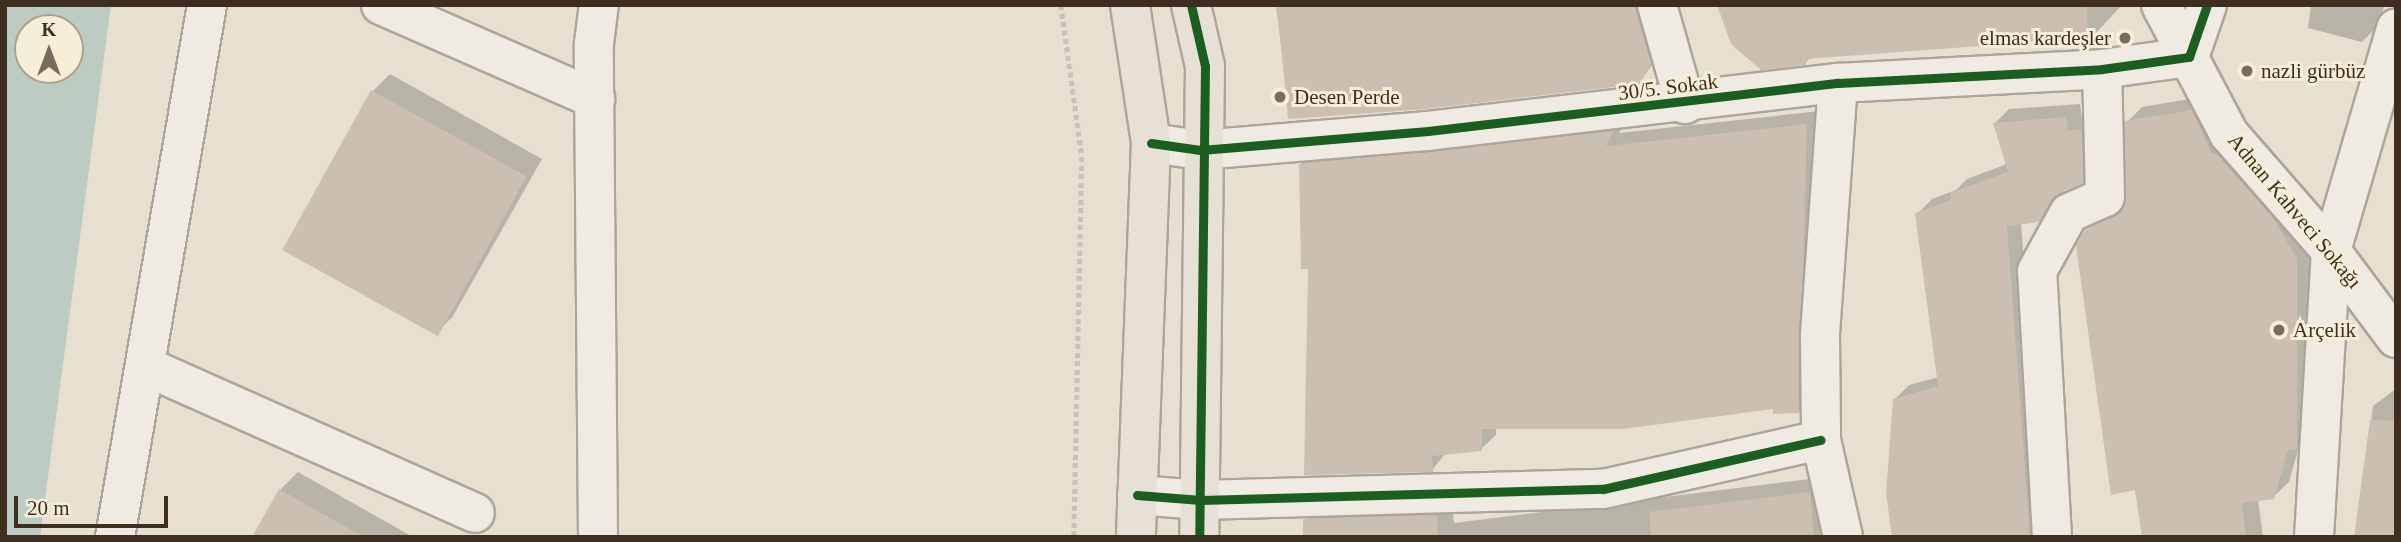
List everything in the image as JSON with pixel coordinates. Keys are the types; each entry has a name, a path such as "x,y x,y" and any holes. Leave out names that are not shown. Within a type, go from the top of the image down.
{"main road":[{"path":"1130,5 1151,143 1136,537"},
{"path":"1191,5 1205,66 1201,150 1200,518"}],"street":[{"path":"115,537 207,5"},
{"path":"381,5 594,99"},
{"path":"598,537 594,99 599,5"},
{"path":"1657,5 1685,104"},
{"name":"Adnan Kahveci Sokağı","path":"2161,5 2229,134 2331,251 2396,338"},
{"path":"2189,57 2207,5"},
{"path":"2314,537 2331,251 2396,28"},
{"name":"30/5. Sokak","path":"1151,143 1201,150 1685,104 1838,83 2102,69 2189,57"},
{"path":"2052,537 2037,271 2069,213 2105,197 2102,69"},
{"path":"1838,83 1819,336 1822,440 1843,537"},
{"path":"145,366 475,513"},
{"path":"1137,495 1200,518 1603,489 1822,440"}],"path":[{"path":"1061,5 1082,157 1074,537"}],"shaded area":[{"path":"5,5 111,5 40,537 5,537"}],"building":[{"path":"1277,5 1634,5 1651,63 1640,84 1426,109 1288,119"},
{"path":"1717,5 2087,5 2088,38 1806,59 1806,65 1761,70 1731,44"},
{"path":"371,90 527,176 438,336 282,250"},
{"path":"2192,110 2212,154 2216,153 2274,219 2297,259 2297,449 2288,450 2274,499 2242,503 2246,537 2142,537 2135,490 2111,495 2076,246 2085,230 2124,208 2125,121"},
{"path":"2066,117 2068,131 2082,129 2083,183 2059,193 2039,222 2007,226 2030,537 1892,537 1886,493 1893,399 1938,386 1915,213 1951,200 1950,193 2008,172 1993,123"},
{"path":"1807,124 1799,413 1773,414 1773,409 1623,429 1482,429 1482,451 1432,456 1433,472 1304,475 1308,269 1301,269 1299,164 1614,131 1606,146"},
{"path":"2370,420 2396,421 2396,537 2354,537"},
{"path":"279,489 364,537 252,537"},
{"path":"1810,492 1814,537 1651,537 1649,512"},
{"path":"1437,515 1438,537 1303,537 1303,519"}],"cycle path":[{"path":"1191,5 1205,66 1199,537"},
{"path":"1151,143 1201,150 1428,131 1838,83 2102,69 2189,57 2207,5"},
{"path":"1137,495 1201,500 1603,489 1821,440"}],"place":[{"name":"elmas kardeşler","path":"2125,38"},
{"name":"nazli gürbüz","path":"2247,71"},
{"name":"Desen Perde","path":"1280,97"},
{"name":"Arçelik","path":"2279,330"}]}
